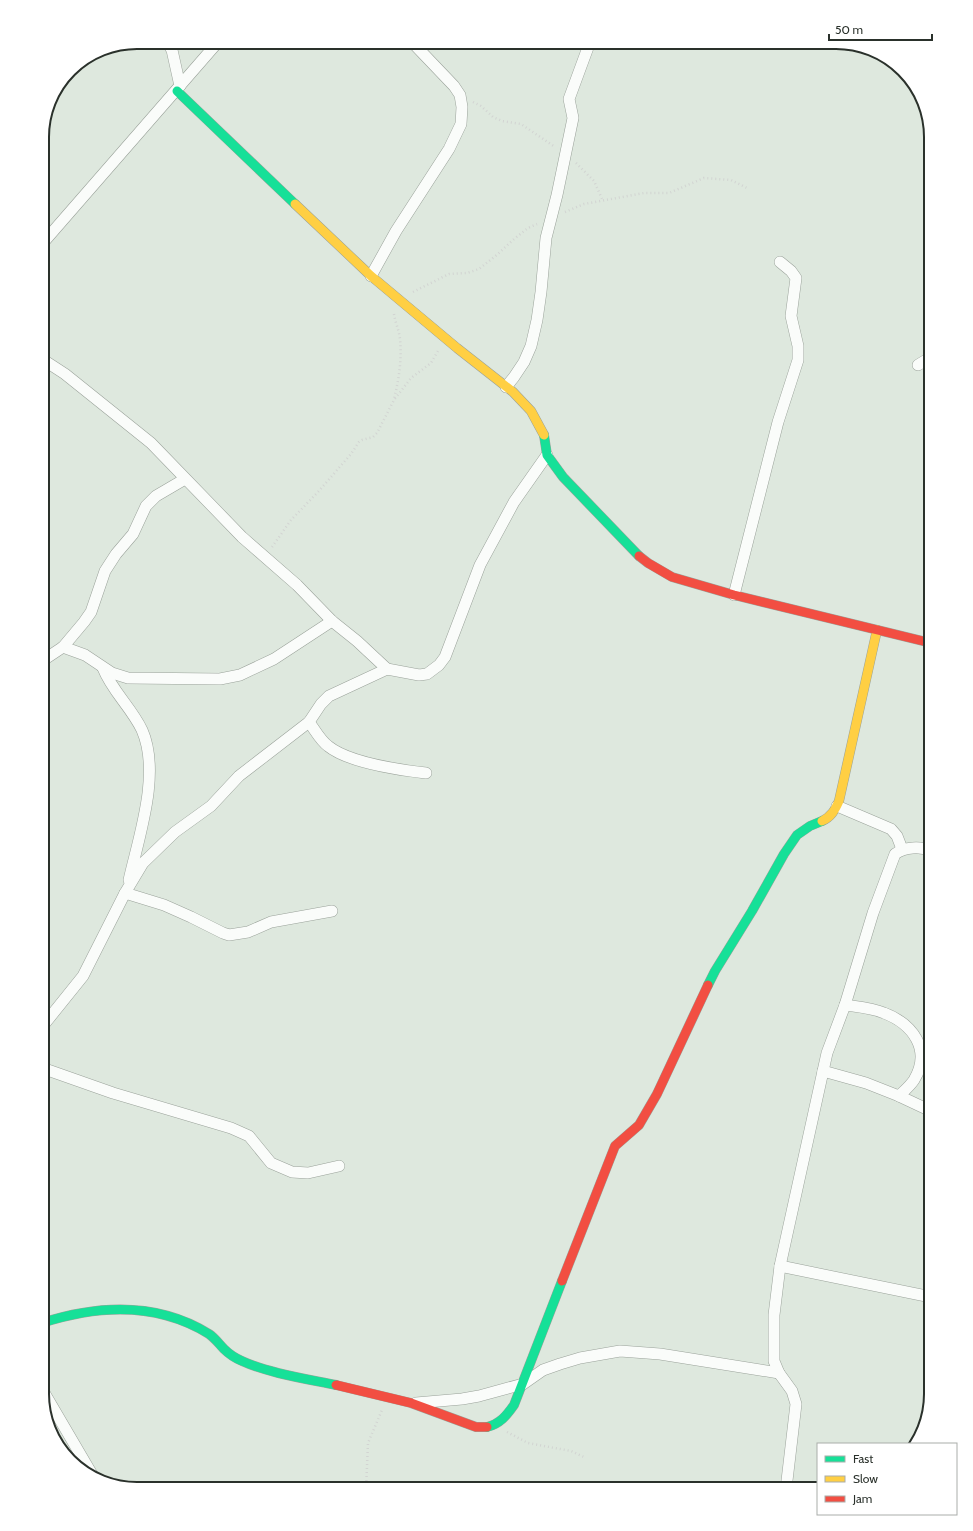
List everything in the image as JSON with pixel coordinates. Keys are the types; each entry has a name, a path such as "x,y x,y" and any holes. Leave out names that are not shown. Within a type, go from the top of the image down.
{"street":[{"path":"171,49 179,88 372,276 446,339 506,387 531,411 544,434 547,455 563,477 634,552 648,563 672,577 734,595 924,640"},
{"path":"49,236 212,49"},
{"path":"372,276 396,231 449,149 461,124 462,107 460,95 454,86 419,49"},
{"path":"506,387 524,362 531,346 537,320 546,238 550,218 558,195 573,118 569,99 587,49"},
{"path":"734,595 778,422 798,360 798,346 791,316 796,278 792,271 780,262"},
{"path":"918,365 924,361"},
{"path":"49,364 65,374 151,444 242,537 297,584 332,621 387,669 419,675 427,674 439,665 445,657 480,565 514,502 547,455"},
{"path":"49,657 63,648 91,612 105,571 116,554 133,534 146,506 156,496 185,479"},
{"path":"63,648 84,655 102,668 118,676 128,678 220,679 240,675 274,659 332,621"},
{"path":"49,1321 73,1313 120,1308 161,1314 190,1324 211,1335 227,1352 240,1361 257,1367 411,1403 476,1427 487,1428 502,1420 511,1410 523,1384 615,1146 639,1125 647,1113 715,971 752,911 784,854 797,835 810,826 828,818 837,806 877,630"},
{"path":"102,668 107,679 136,719 142,731 147,749 149,789 126,890"},
{"path":"49,1018 83,976 126,890 143,863 174,832 211,806 239,776 309,722 312,715 325,699 387,669"},
{"path":"309,722 328,747 344,755 407,771 426,772"},
{"path":"837,806 891,829 897,836 902,849"},
{"path":"787,1482 796,1404 792,1391 779,1373 774,1362 774,1315 780,1266 827,1053 845,1005 873,913 895,854 902,849 924,849"},
{"path":"126,890 192,917 222,933 229,935 248,932 271,922 332,911"},
{"path":"845,1005 883,1012 899,1020 916,1036 921,1048 922,1056 920,1066 914,1081 899,1096"},
{"path":"49,1070 113,1093 231,1128 249,1136 270,1163 292,1172 308,1173 339,1166"},
{"path":"823,1071 866,1082 924,1108"},
{"path":"780,1266 924,1296"},
{"path":"411,1403 462,1399 523,1384 543,1370 580,1358 620,1351 660,1354 779,1373"},
{"path":"50,1402 87,1467"}],"path":[{"path":"460,95 502,121 522,124 566,155 594,181 603,201"},
{"path":"399,298 449,274 478,269 528,228 584,204 644,193 669,193 704,178 731,180 749,188"},
{"path":"393,312 400,337 400,375 394,400"},
{"path":"264,556 299,509 318,492 351,454 359,442 373,437 377,433 394,400 411,378 430,363 446,339"},
{"path":"366,1482 368,1443 381,1411 398,1400"},
{"path":"496,1424 508,1433 528,1443 571,1451 586,1458"}],"traffic: fast":[{"path":"177,91 295,204"},
{"path":"544,435 547,455 563,477 639,556"},
{"path":"708,985 784,854 797,835 810,826 822,821"},
{"path":"487,1427 492,1426 506,1416 514,1405 562,1281"},
{"path":"49,1321 63,1317 106,1310 127,1310 169,1316 209,1334 232,1356 239,1360 264,1369 336,1385"}],"traffic: slow":[{"path":"295,204 371,276 457,348 513,392 531,411 544,435"},
{"path":"822,821 832,813 839,801 877,630"}],"traffic: jam":[{"path":"639,556 672,577 734,595 924,641"},
{"path":"562,1281 615,1146 639,1125 657,1094 708,985"},
{"path":"336,1385 411,1403 476,1427 487,1427"}]}
